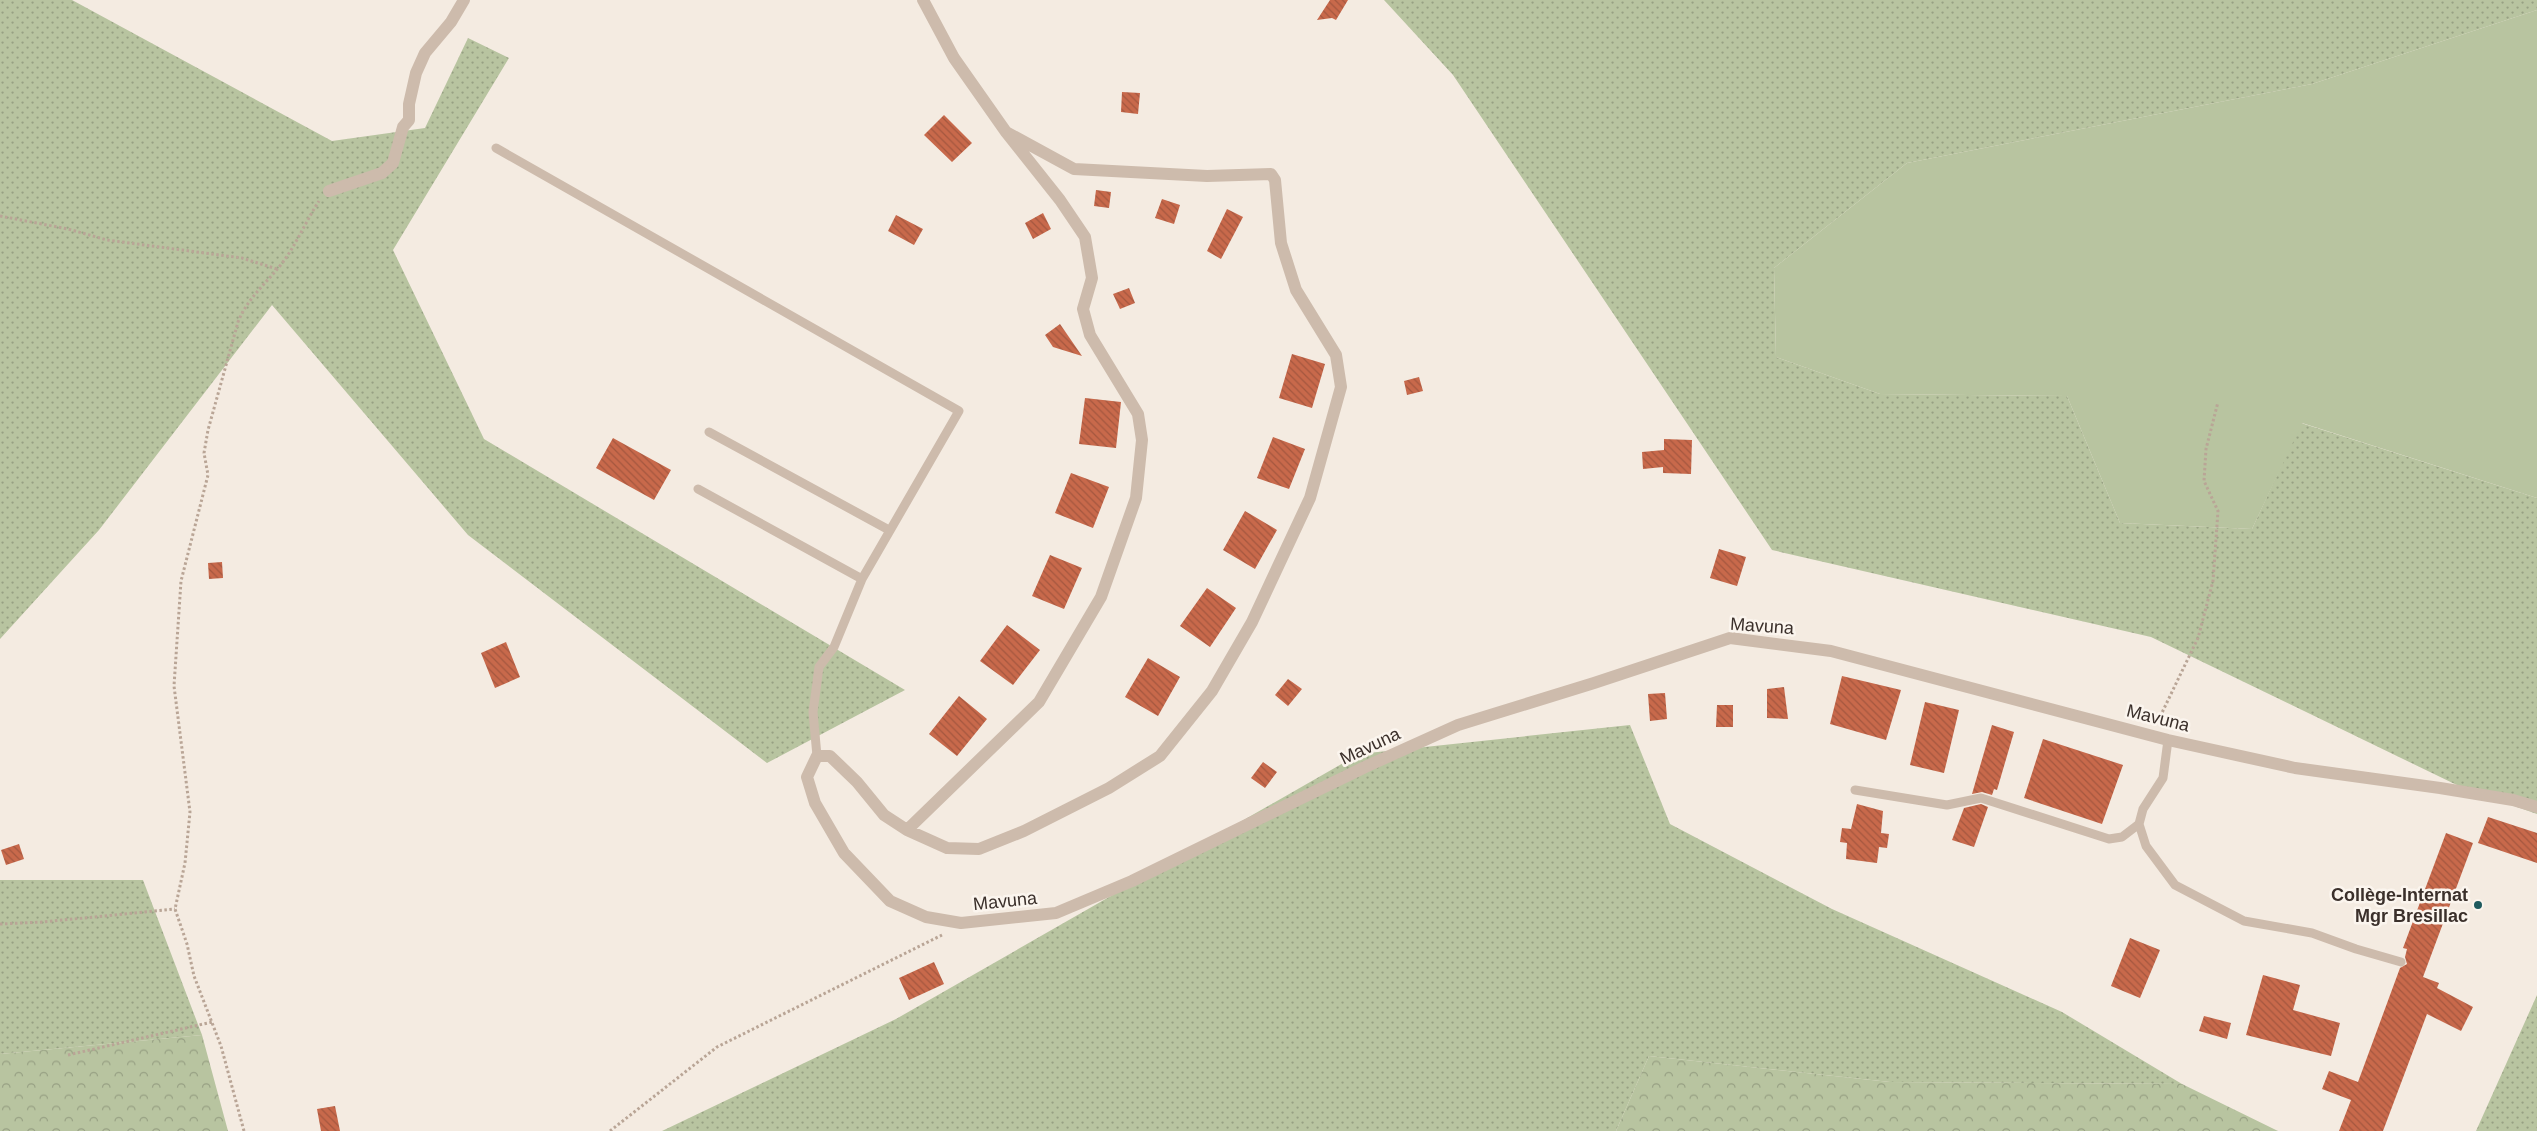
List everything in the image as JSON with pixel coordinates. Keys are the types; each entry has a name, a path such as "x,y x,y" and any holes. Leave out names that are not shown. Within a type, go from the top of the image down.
{"street":[{"path":"329,191 382,173 393,163 403,127 409,120 409,104 416,73 425,53 451,22 464,0"},
{"path":"907,830 1039,702 1101,597 1136,498 1142,440 1138,414 1090,335 1083,309 1092,278 1085,237 1060,200 1006,132 954,58 923,0"},
{"path":"817,756 830,756 857,782 884,815 907,830 947,848 979,849 1024,831 1110,788 1160,756 1212,691 1252,622 1310,498 1341,387 1336,355 1296,290 1281,243 1275,180 1271,174 1206,176 1074,169 1006,132"},
{"name":"Mavuna","path":"817,756 807,777 815,803 844,853 890,901 926,917 961,923 1056,913 1132,882 1365,768 1458,725 1730,638 1831,651 2168,740 2294,768 2440,788 2513,800 2537,807"}],"lane":[{"path":"496,148 960,411 862,579 834,647 819,667 813,712 817,756"},
{"path":"709,432 889,530"},
{"path":"698,489 862,579"},
{"path":"2168,740 2163,778 2143,809 2139,824 2146,846 2175,885 2244,921 2312,933 2356,950 2401,962"},
{"path":"1855,790 1947,805 1981,798 2109,839 2122,837 2139,824"}],"path":[{"path":"244,1131 222,1046 194,976 187,944 175,909 185,862 190,812 174,686 181,581 208,475 204,453 208,430 238,322 244,308 255,292 277,269 315,207 329,191"},
{"path":"0,216 68,229 107,240 242,258 277,269"},
{"path":"2151,735 2198,638 2213,581 2218,511 2204,481 2206,449 2218,402"},
{"path":"0,924 43,922 175,909"},
{"path":"610,1131 717,1047 815,996 927,944 961,923"},
{"path":"68,1055 212,1022"}],"green space":[{"path":"0,0 72,0 332,141 425,128 468,38 509,58 393,250 484,439 905,690 767,763 468,535 272,305 99,530 0,639"},
{"path":"1384,0 2537,0 2537,10 2312,84 1907,163 1774,268 1776,357 1880,394 2067,396 2120,523 2252,529 2301,423 2537,498 2537,814 2463,788 2151,637 1772,550 1453,75"},
{"path":"2537,10 2537,498 2302,423 2252,529 2120,523 2067,396 1880,394 1776,357 1774,268 1907,163 2312,84"},
{"path":"1630,725 1670,824 1832,909 2062,1012 2182,1084 1890,1082 1649,1056 1616,1131 662,1131 896,1019 1359,754"},
{"path":"0,880 143,880 202,1035 0,1054"},
{"path":"2537,995 2537,1131 2476,1131"},
{"path":"202,1035 228,1131 0,1131 0,1054"},
{"path":"1649,1056 1890,1082 2182,1084 2278,1131 1616,1131"}],"building":[{"path":"1330,0 1348,0 1336,20 1332,18 1317,20"},
{"path":"1122,92 1140,93 1138,114 1121,112"},
{"path":"944,115 972,143 952,162 924,135"},
{"path":"1096,190 1111,192 1109,208 1094,206"},
{"path":"1162,199 1180,205 1174,224 1155,218"},
{"path":"1227,209 1243,217 1221,259 1207,251"},
{"path":"1043,213 1051,229 1033,239 1025,223"},
{"path":"896,215 923,229 914,245 888,231"},
{"path":"1129,288 1135,303 1120,309 1113,294"},
{"path":"1060,324 1082,356 1053,347 1045,335"},
{"path":"1292,354 1325,364 1312,408 1279,398"},
{"path":"1419,377 1423,391 1407,395 1404,381"},
{"path":"1085,398 1121,402 1116,448 1079,444"},
{"path":"1273,437 1305,449 1289,489 1257,478"},
{"path":"613,438 671,470 654,500 596,468"},
{"path":"1664,439 1692,440 1691,474 1663,473 1663,467 1643,469 1642,452 1664,450"},
{"path":"1071,473 1109,487 1093,528 1055,513"},
{"path":"1245,511 1277,530 1255,569 1223,550"},
{"path":"1719,549 1746,557 1737,586 1710,578"},
{"path":"1050,555 1082,568 1064,609 1032,596"},
{"path":"222,562 223,578 209,579 208,563"},
{"path":"1207,588 1236,608 1210,647 1180,626"},
{"path":"1007,625 1040,650 1013,685 980,661"},
{"path":"506,642 520,677 495,688 481,653"},
{"path":"1148,658 1180,677 1158,716 1125,697"},
{"path":"1842,676 1901,690 1886,740 1830,724"},
{"path":"1288,679 1302,689 1288,706 1275,695"},
{"path":"1784,687 1788,719 1767,718 1767,689"},
{"path":"1665,693 1667,719 1650,721 1648,694"},
{"path":"959,696 987,719 957,756 929,734"},
{"path":"1925,702 1959,710 1944,773 1910,765"},
{"path":"1717,705 1733,705 1733,727 1716,727"},
{"path":"1992,725 2014,732 1997,790 1994,789 1992,795 1982,792 1972,794"},
{"path":"2043,739 2123,765 2102,824 2024,798"},
{"path":"1263,762 1277,772 1265,788 1251,778"},
{"path":"1857,804 1883,811 1881,833 1889,834 1887,848 1879,847 1877,863 1846,859 1847,843 1840,842 1842,828 1851,829"},
{"path":"1981,804 1988,807 1974,847 1952,840 1964,808"},
{"path":"2488,817 2537,833 2537,863 2478,843"},
{"path":"2446,833 2473,843 2423,977 2439,983 2437,988 2473,1007 2461,1031 2427,1014 2383,1131 2339,1131 2351,1100 2322,1089 2329,1071 2358,1082 2400,968 2407,964 2405,957 2407,949 2403,948"},
{"path":"19,844 24,859 6,865 1,850"},
{"path":"2130,938 2160,950 2140,998 2111,986"},
{"path":"934,962 944,984 909,1000 899,978"},
{"path":"2263,975 2300,985 2293,1010 2340,1023 2331,1056 2246,1035"},
{"path":"2204,1016 2231,1023 2227,1039 2199,1031"},
{"path":"335,1106 340,1131 321,1131 317,1109"}],"place":[{"name":"Collège-Internat Mgr Bresillac","path":"2478,905"}]}
